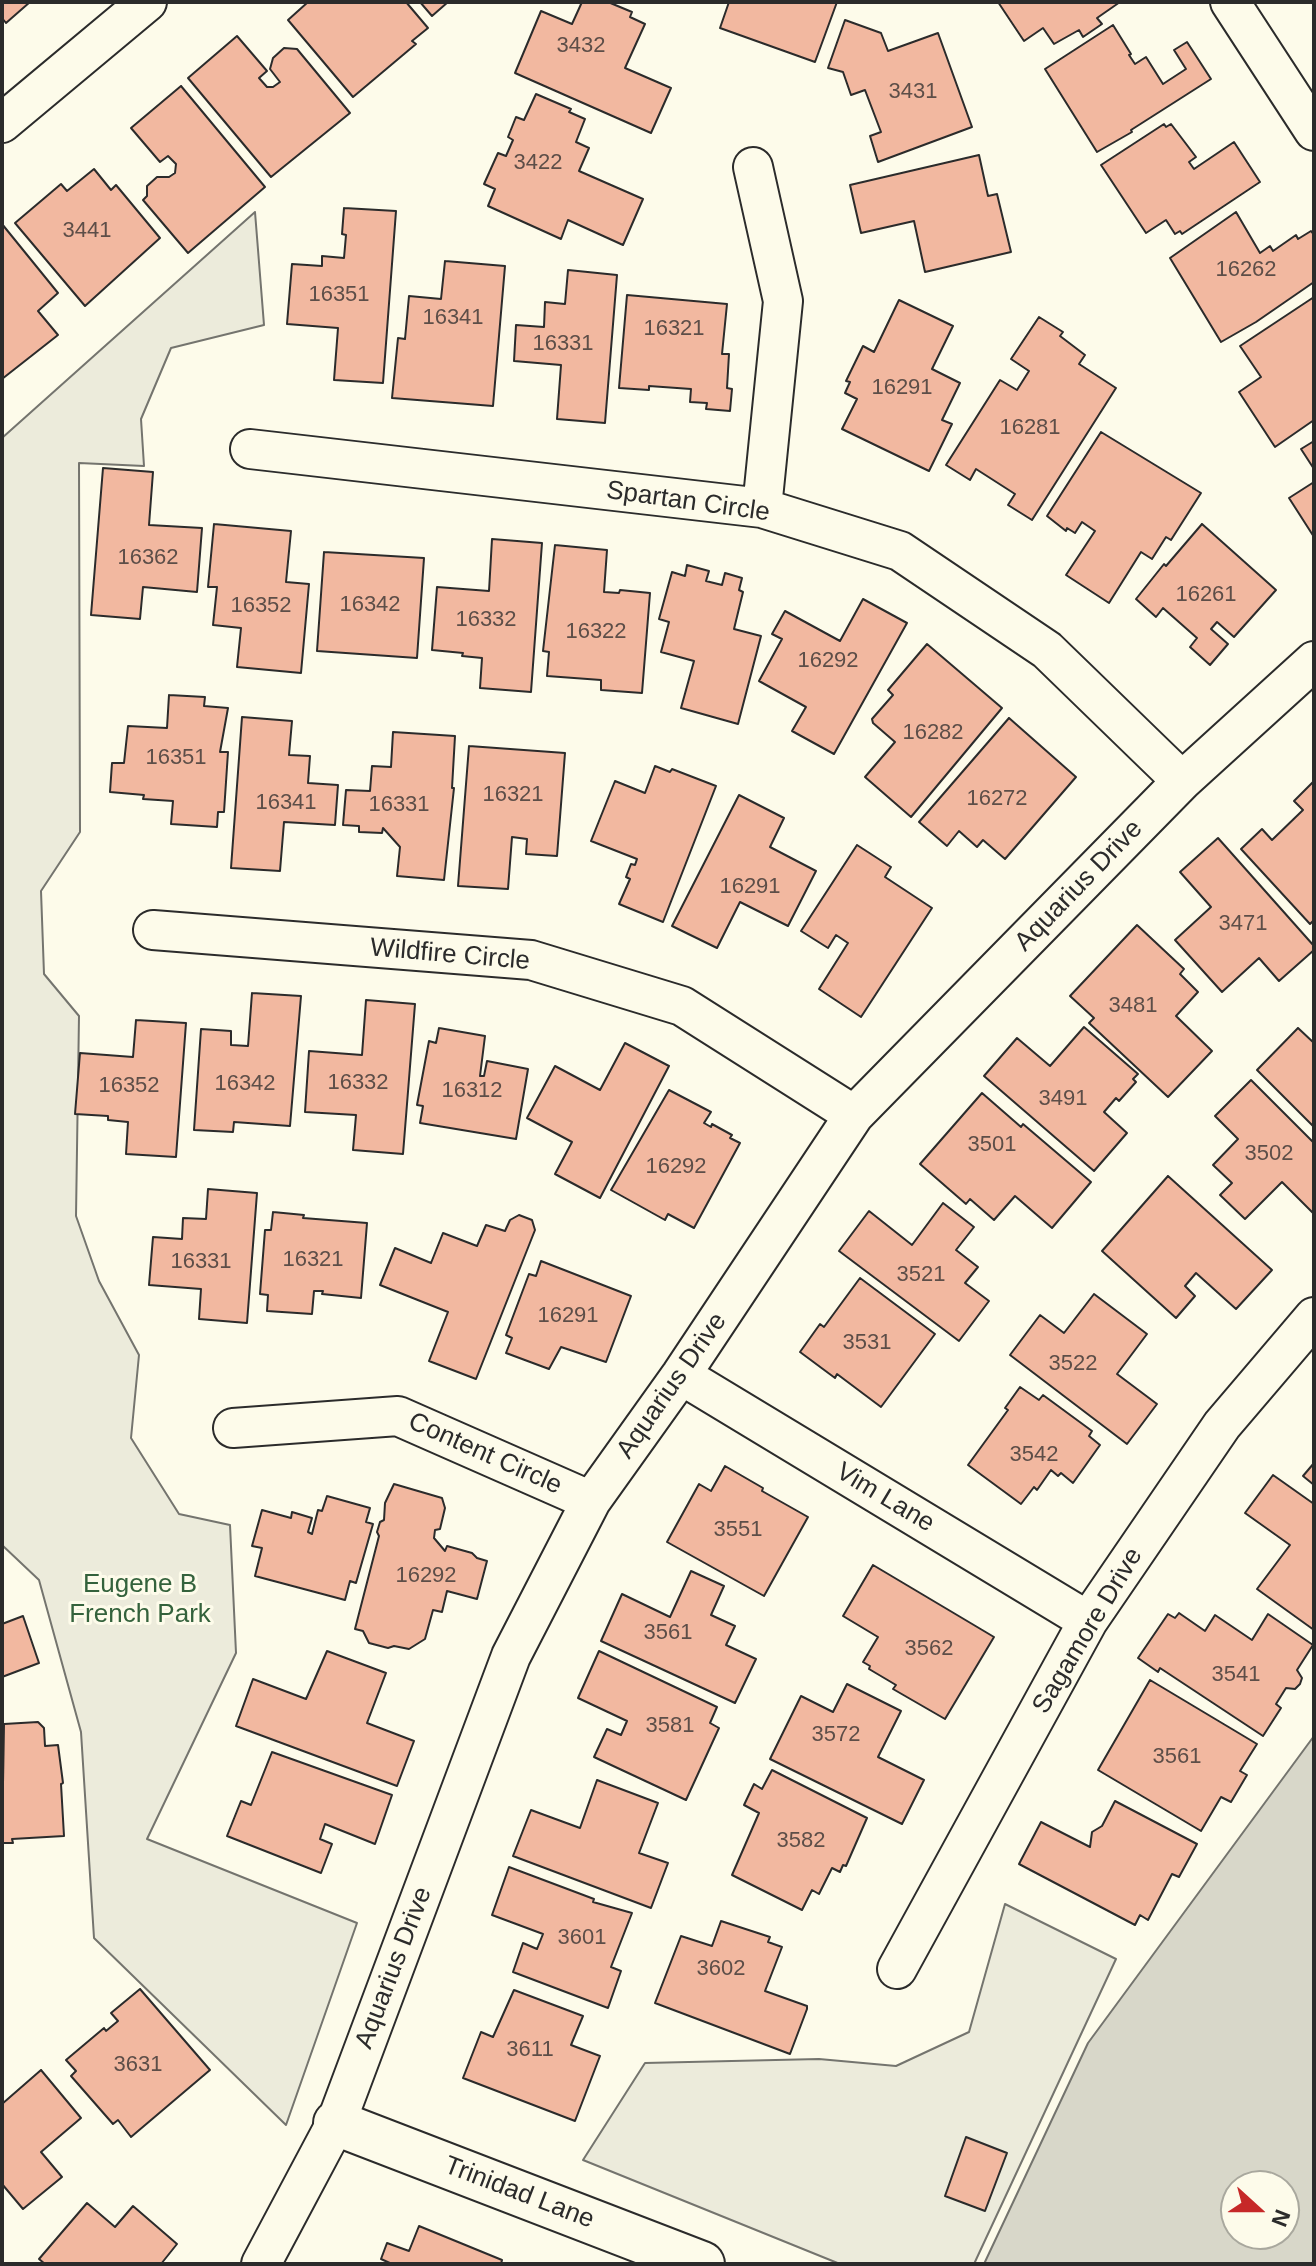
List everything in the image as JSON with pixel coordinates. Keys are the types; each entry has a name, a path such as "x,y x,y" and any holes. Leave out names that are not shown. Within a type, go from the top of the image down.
{"street":[{"path":"2,123 147,2"},
{"path":"1230,2 1314,131"},
{"path":"753,167 783,301 762,508"},
{"name":"Spartan Circle","path":"250,449 762,508 900,551 1047,650 1182,781"},
{"name":"Aquarius Drive","path":"261,2264 336,2123 511,1656 591,1501 681,1375 854,1115 1182,781 1314,661"},
{"name":"Wildfire Circle","path":"153,930 531,960 682,1006 854,1115"},
{"name":"Sagamore Drive","path":"897,1969 1088,1621 1222,1425 1314,1317"},
{"name":"Vim Lane","path":"681,1375 1088,1621"},
{"name":"Content Circle","path":"233,1428 398,1416 591,1501"},
{"name":"Trinidad Lane","path":"336,2123 702,2264"}],"green space":[{"name":"Eugene B French Park","path":"255,212 264,325 171,348 141,419 144,466 79,463 80,832 41,891 44,974 79,1016 76,1216 99,1281 139,1355 131,1438 179,1514 230,1525 236,1653 147,1839 357,1923 286,2125 94,1938 81,1732 39,1580 2,1545 2,438"},
{"path":"1005,1904 1116,1959 974,2264 840,2264 583,2160 645,2063 819,2059 896,2066 969,2032"}],"shaded area":[{"path":"1314,1736 1314,2264 984,2264 1088,2043"}],"building":[{"path":"2,2 30,2 6,23 2,18"},
{"path":"308,2 406,2 428,28 412,41 416,44 353,97 288,20"},
{"path":"420,2 448,2 432,16"},
{"path":"582,2 608,2 632,12 630,17 645,24 625,68 671,88 651,133 515,73 541,11 572,24"},
{"path":"729,2 837,2 815,62 720,28"},
{"path":"998,2 1120,2 1097,18 1102,24 1083,37 1079,30 1054,44 1043,28 1024,41"},
{"path":"845,20 881,33 888,51 938,33 972,127 878,162 870,136 881,132 865,90 851,95 843,72 828,68"},
{"path":"1113,25 1135,64 1146,57 1163,84 1186,69 1174,50 1187,42 1211,79 1097,152 1045,69"},
{"path":"237,36 267,71 259,78 267,87 280,82 270,69 273,58 284,48 297,49 350,113 271,177 188,78"},
{"path":"181,86 265,187 188,253 143,200 147,196 147,186 157,177 169,177 175,173 176,164 168,156 160,162 131,128"},
{"path":"536,94 571,109 569,112 585,119 576,142 589,148 579,171 643,199 623,245 568,220 561,239 488,206 495,189 484,184 498,153 506,156 513,140 508,137 516,117 524,120"},
{"path":"1164,124 1166,127 1171,124 1196,157 1189,162 1194,169 1234,142 1260,182 1182,234 1180,231 1175,234 1166,220 1146,233 1101,165"},
{"path":"979,155 988,196 997,194 1011,252 925,272 914,221 861,233 850,185"},
{"path":"94,169 111,190 116,185 160,238 85,306 15,223 61,184 67,191"},
{"path":"344,208 396,211 383,383 334,380 338,328 287,324 292,264 322,266 322,256 344,258"},
{"path":"1236,212 1260,253 1270,246 1273,251 1296,235 1298,239 1311,231 1314,235 1314,282 1221,342 1170,258"},
{"path":"2,224 58,293 38,311 58,335 2,379"},
{"path":"445,261 505,266 493,406 392,398 398,338 405,339 409,296 441,299"},
{"path":"568,270 617,275 605,423 557,419 561,365 514,361 516,325 544,327 545,302 565,304"},
{"path":"627,295 727,304 722,354 729,354 727,388 732,389 730,411 706,409 707,403 690,402 691,389 649,386 649,390 619,388"},
{"path":"1314,297 1314,420 1275,447 1239,392 1261,377 1240,346"},
{"path":"899,300 953,326 932,369 960,383 942,420 952,424 929,471 842,429 857,399 845,393 850,382 846,381 863,346 874,352"},
{"path":"1039,317 1063,332 1060,336 1085,355 1079,364 1116,388 1032,520 1008,505 1015,494 976,469 970,480 946,465 1000,380 1017,390 1029,371 1011,359"},
{"path":"1101,432 1201,493 1171,540 1166,537 1152,559 1141,552 1109,603 1066,575 1095,531 1082,522 1075,533 1067,528 1066,531 1047,516"},
{"path":"1314,441 1314,469 1301,449"},
{"path":"103,468 153,472 149,525 202,528 197,592 143,587 140,619 91,615"},
{"path":"1314,482 1314,537 1289,498"},
{"path":"214,524 291,531 286,582 309,584 301,673 237,667 241,628 213,625 217,587 208,587"},
{"path":"1202,524 1276,590 1234,637 1217,622 1211,629 1228,644 1210,665 1190,647 1197,638 1163,608 1156,617 1136,599"},
{"path":"492,539 542,543 531,692 480,688 482,658 432,650 437,587 489,591"},
{"path":"555,545 607,550 604,592 650,593 642,693 601,690 601,680 547,676 549,652 543,651"},
{"path":"324,552 424,558 417,658 317,651"},
{"path":"687,565 709,571 706,581 722,585 725,573 742,578 739,590 743,592 734,629 761,636 738,724 681,708 694,661 661,652 669,622 659,619 672,572 685,576"},
{"path":"863,599 907,623 834,754 792,731 806,707 759,681 782,639 772,634 785,611 840,641"},
{"path":"927,644 1002,708 911,817 865,777 895,742 872,719 893,695 888,690"},
{"path":"169,695 205,697 204,706 228,708 220,752 228,752 224,812 218,812 217,827 171,824 173,801 110,792 112,763 124,763 128,726 167,728"},
{"path":"242,717 292,721 289,755 310,756 308,783 338,785 335,825 284,822 280,871 231,868"},
{"path":"1009,718 1076,777 1005,859 983,840 977,847 959,831 947,846 919,822"},
{"path":"393,732 455,736 454,788 444,880 397,876 400,847 383,828 382,833 359,832 359,826 343,825 346,790 370,791 372,766 391,767"},
{"path":"469,746 565,753 557,856 526,854 527,839 512,837 508,889 458,886"},
{"path":"655,766 670,772 672,769 716,786 663,922 619,904 630,879 626,877 631,864 635,865 637,859 591,841 615,781 645,793"},
{"path":"1313,782 1314,920 1310,924 1241,849 1262,829 1272,840 1303,810 1294,801"},
{"path":"739,795 784,818 770,847 816,871 788,926 740,902 717,948 672,926"},
{"path":"1218,838 1314,946 1314,950 1279,981 1259,958 1222,992 1175,940 1211,907 1180,872"},
{"path":"857,845 891,867 885,877 932,908 861,1017 819,989 848,943 836,935 828,948 801,931"},
{"path":"1137,925 1184,969 1180,974 1198,992 1176,1016 1212,1051 1168,1097 1089,1023 1094,1018 1070,996"},
{"path":"252,993 301,996 290,1126 234,1122 233,1132 194,1130 201,1029 231,1031 231,1045 248,1046"},
{"path":"366,1000 415,1004 403,1154 353,1150 356,1115 305,1112 309,1051 362,1055"},
{"path":"136,1020 186,1023 176,1157 126,1154 128,1122 108,1120 108,1116 75,1114 80,1053 133,1057"},
{"path":"1084,1027 1138,1074 1133,1079 1136,1082 1119,1101 1116,1098 1104,1112 1127,1133 1094,1171 984,1076 1017,1038 1050,1066"},
{"path":"439,1028 485,1036 480,1076 484,1076 487,1061 528,1069 516,1139 420,1123 423,1106 417,1105 429,1041 436,1043"},
{"path":"1298,1028 1314,1043 1314,1127 1257,1070"},
{"path":"625,1043 669,1066 600,1198 555,1174 572,1142 527,1118 555,1066 600,1090"},
{"path":"1251,1080 1314,1143 1314,1214 1282,1182 1245,1219 1220,1195 1232,1183 1213,1165 1238,1139 1215,1116"},
{"path":"669,1090 711,1112 704,1123 732,1135 730,1138 740,1143 694,1228 668,1214 665,1220 611,1190"},
{"path":"982,1093 1091,1182 1052,1228 1015,1196 994,1220 970,1199 966,1204 920,1164"},
{"path":"1168,1176 1272,1270 1236,1309 1196,1273 1185,1286 1195,1296 1176,1318 1102,1251"},
{"path":"208,1189 257,1193 247,1323 199,1319 201,1289 149,1285 153,1237 182,1239 183,1218 206,1219"},
{"path":"943,1203 974,1227 956,1250 978,1267 965,1283 989,1301 959,1341 839,1251 869,1211 912,1245"},
{"path":"273,1212 304,1215 303,1218 367,1223 361,1298 314,1291 312,1314 267,1311 268,1295 260,1294 265,1230 271,1230"},
{"path":"519,1215 532,1220 535,1230 476,1379 429,1361 448,1312 380,1285 395,1248 431,1263 443,1233 477,1246 486,1225 505,1231 510,1220"},
{"path":"541,1261 631,1296 606,1362 561,1347 549,1369 506,1353 512,1338 506,1335 529,1274 536,1276"},
{"path":"860,1278 935,1334 881,1407 837,1374 835,1378 800,1352 820,1324 824,1327"},
{"path":"1094,1294 1147,1334 1117,1374 1157,1404 1127,1444 1010,1355 1040,1315 1064,1333"},
{"path":"1020,1387 1039,1400 1043,1395 1092,1431 1089,1436 1100,1445 1073,1483 1061,1473 1058,1476 1051,1470 1037,1490 1034,1487 1021,1504 968,1465 1008,1410 1005,1408"},
{"path":"1314,1463 1314,1485 1303,1476"},
{"path":"725,1466 808,1517 764,1596 667,1542 699,1484 711,1491"},
{"path":"1273,1475 1314,1504 1314,1630 1257,1589 1290,1545 1245,1513"},
{"path":"394,1484 442,1498 445,1508 440,1529 435,1530 434,1538 445,1551 447,1546 487,1561 477,1599 447,1591 442,1612 433,1610 425,1639 409,1649 369,1643 363,1631 355,1629 379,1536 377,1532 380,1522 384,1520 385,1503"},
{"path":"327,1496 370,1508 366,1522 373,1524 356,1583 350,1581 345,1600 255,1576 262,1548 252,1546 262,1510 291,1518 292,1512 312,1518 308,1532 312,1534 318,1510 322,1511"},
{"path":"873,1565 994,1637 945,1719 893,1689 896,1685 863,1662 878,1637 843,1616"},
{"path":"691,1571 724,1586 711,1615 735,1626 726,1645 756,1659 735,1703 601,1641 622,1594 670,1617"},
{"path":"1179,1613 1205,1631 1215,1615 1252,1640 1268,1614 1313,1645 1297,1670 1302,1678 1300,1684 1295,1689 1286,1688 1276,1704 1281,1708 1263,1736 1160,1668 1158,1672 1138,1658 1168,1614 1175,1618"},
{"path":"23,1616 39,1663 2,1677 2,1624"},
{"path":"327,1651 386,1673 367,1723 414,1741 397,1786 236,1726 253,1679 306,1699"},
{"path":"599,1651 717,1707 710,1723 719,1728 686,1800 594,1757 607,1729 621,1735 627,1721 578,1698"},
{"path":"1150,1680 1257,1744 1240,1771 1247,1775 1231,1802 1221,1797 1201,1831 1098,1770"},
{"path":"847,1684 901,1711 878,1757 924,1780 902,1824 770,1759 801,1696 833,1712"},
{"path":"38,1722 44,1728 45,1746 58,1745 63,1783 64,1836 12,1839 13,1843 2,1843 4,1724"},
{"path":"272,1752 392,1795 375,1844 325,1824 320,1839 332,1844 321,1873 227,1836 241,1801 251,1805"},
{"path":"772,1770 867,1818 846,1866 843,1865 840,1872 832,1868 819,1894 812,1890 802,1910 732,1875 759,1813 744,1805 754,1784 762,1789"},
{"path":"597,1780 658,1803 639,1853 668,1863 651,1908 513,1856 531,1810 580,1828"},
{"path":"1115,1801 1197,1844 1179,1877 1172,1874 1148,1920 1140,1915 1135,1925 1019,1864 1041,1822 1090,1847 1092,1832 1102,1826"},
{"path":"509,1867 594,1899 593,1902 632,1913 611,1967 621,1971 608,2008 513,1972 523,1943 537,1949 543,1934 492,1915"},
{"path":"721,1921 770,1937 768,1942 782,1947 765,1991 807,2006 790,2054 655,2003 681,1936 712,1946"},
{"path":"140,1989 210,2070 131,2137 118,2120 113,2124 71,2076 76,2071 66,2060 104,2028 106,2031 118,2021 111,2013"},
{"path":"514,1990 583,2016 571,2045 600,2056 575,2121 463,2078 481,2032 493,2037"},
{"path":"41,2070 81,2118 41,2152 62,2177 23,2209 2,2184 2,2104"},
{"path":"966,2137 1007,2153 985,2211 945,2196"},
{"path":"87,2203 115,2227 133,2206 177,2244 161,2264 45,2264 39,2259"},
{"path":"419,2226 502,2260 501,2264 392,2264 381,2259 387,2243 409,2251"}]}
